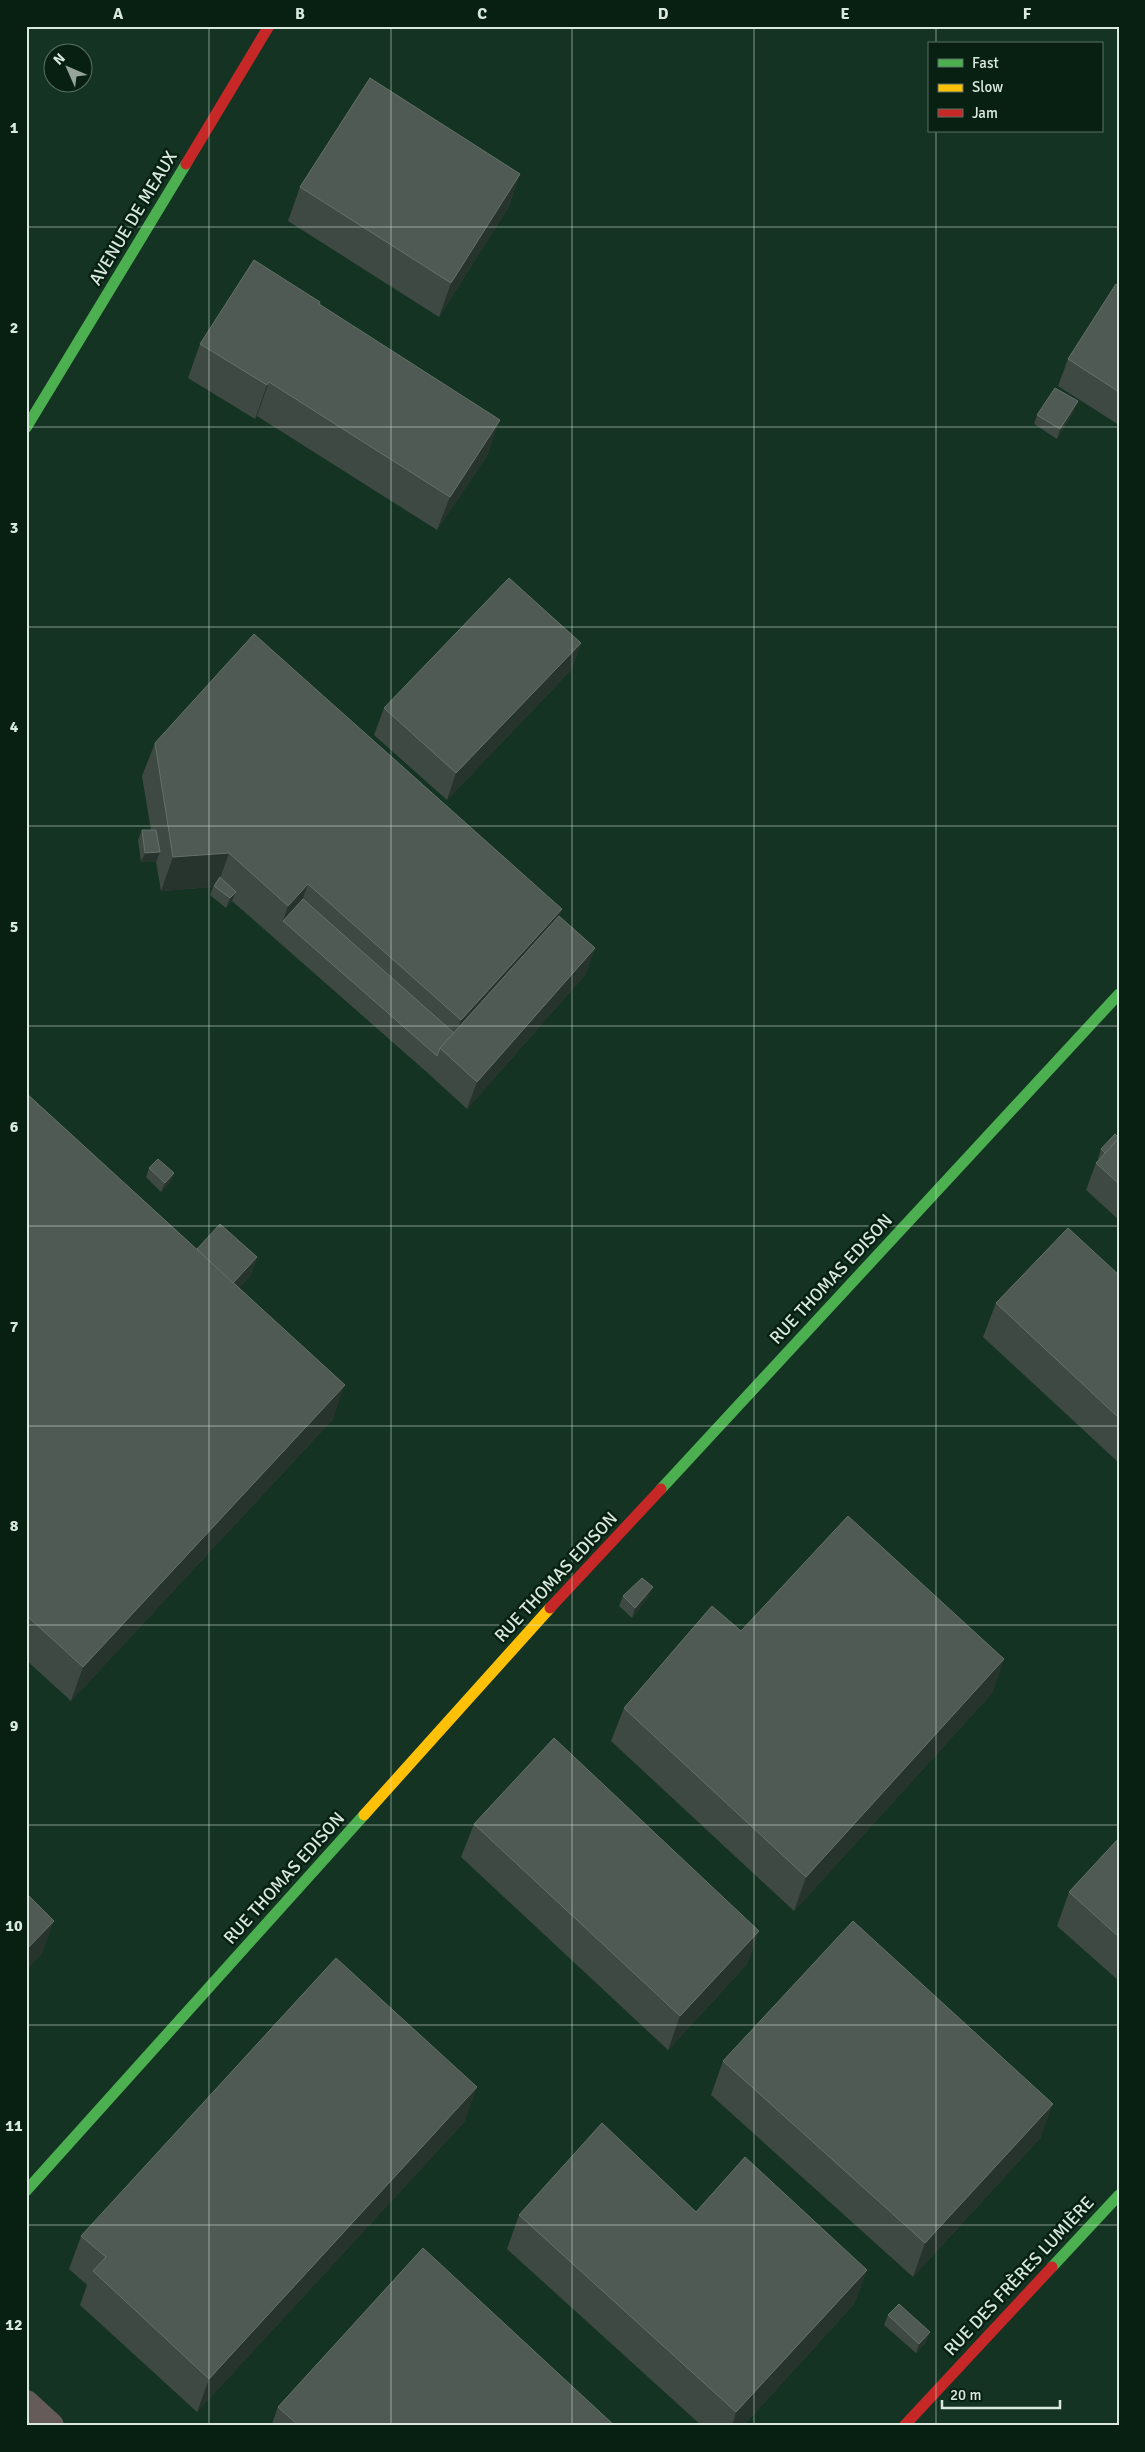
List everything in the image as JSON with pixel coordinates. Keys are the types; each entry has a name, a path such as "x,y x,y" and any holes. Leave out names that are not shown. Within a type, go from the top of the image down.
{"street":[{"name":"AVENUE DE MEAUX","path":"26,428 269,26"},
{"name":"RUE THOMAS EDISON","path":"26,2191 545,1614 1119,994"},
{"name":"RUE DES FRÈRES LUMIÈRE","path":"904,2426 1118,2196"},
{"path":"26,2404 50,2426"}],"shaded area":[{"path":"26,26 1119,26 1119,2426 26,2426"}],"building":[{"path":"370,78 520,174 451,283 300,187"},
{"path":"254,260 500,420 450,497 269,382 267,385 200,344"},
{"path":"1116,284 1119,286 1119,392 1068,359"},
{"path":"1055,388 1078,401 1060,429 1037,415"},
{"path":"509,578 581,643 456,773 384,708"},
{"path":"254,634 562,909 461,1020 308,884 288,906 229,853 173,857 155,743"},
{"path":"142,830 156,830 160,852 145,853"},
{"path":"220,877 236,892 230,898 214,886"},
{"path":"303,899 454,1033 440,1048 437,1056 283,921"},
{"path":"559,916 595,948 477,1082 440,1048"},
{"path":"26,1093 345,1385 83,1667 26,1615"},
{"path":"1115,1134 1119,1138 1105,1153 1101,1149"},
{"path":"1119,1138 1119,1184 1096,1163"},
{"path":"158,1159 174,1173 165,1183 149,1168"},
{"path":"220,1224 257,1257 233,1283 197,1249"},
{"path":"1068,1228 1119,1275 1119,1418 996,1303"},
{"path":"848,1516 1004,1659 806,1877 624,1708 712,1606 741,1631"},
{"path":"642,1578 653,1587 635,1608 623,1596"},
{"path":"554,1738 759,1931 680,2016 474,1824"},
{"path":"1119,1838 1119,1937 1069,1892"},
{"path":"26,1893 54,1921 26,1950"},
{"path":"853,1921 1053,2104 925,2243 723,2061"},
{"path":"336,1958 477,2087 209,2379 93,2271 106,2257 81,2236"},
{"path":"602,2123 696,2212 745,2157 867,2270 736,2412 519,2215"},
{"path":"423,2248 615,2426 299,2426 278,2407"},
{"path":"899,2304 930,2332 919,2344 888,2315"}],"traffic: fast":[{"path":"26,428 186,164"},
{"path":"661,1489 1119,994"},
{"path":"26,2191 364,1815"},
{"path":"1052,2267 1119,2195"}],"traffic: slow":[{"path":"364,1815 550,1608"}],"traffic: jam":[{"path":"186,164 269,26"},
{"path":"550,1608 661,1489"},
{"path":"904,2426 1052,2267"}]}
